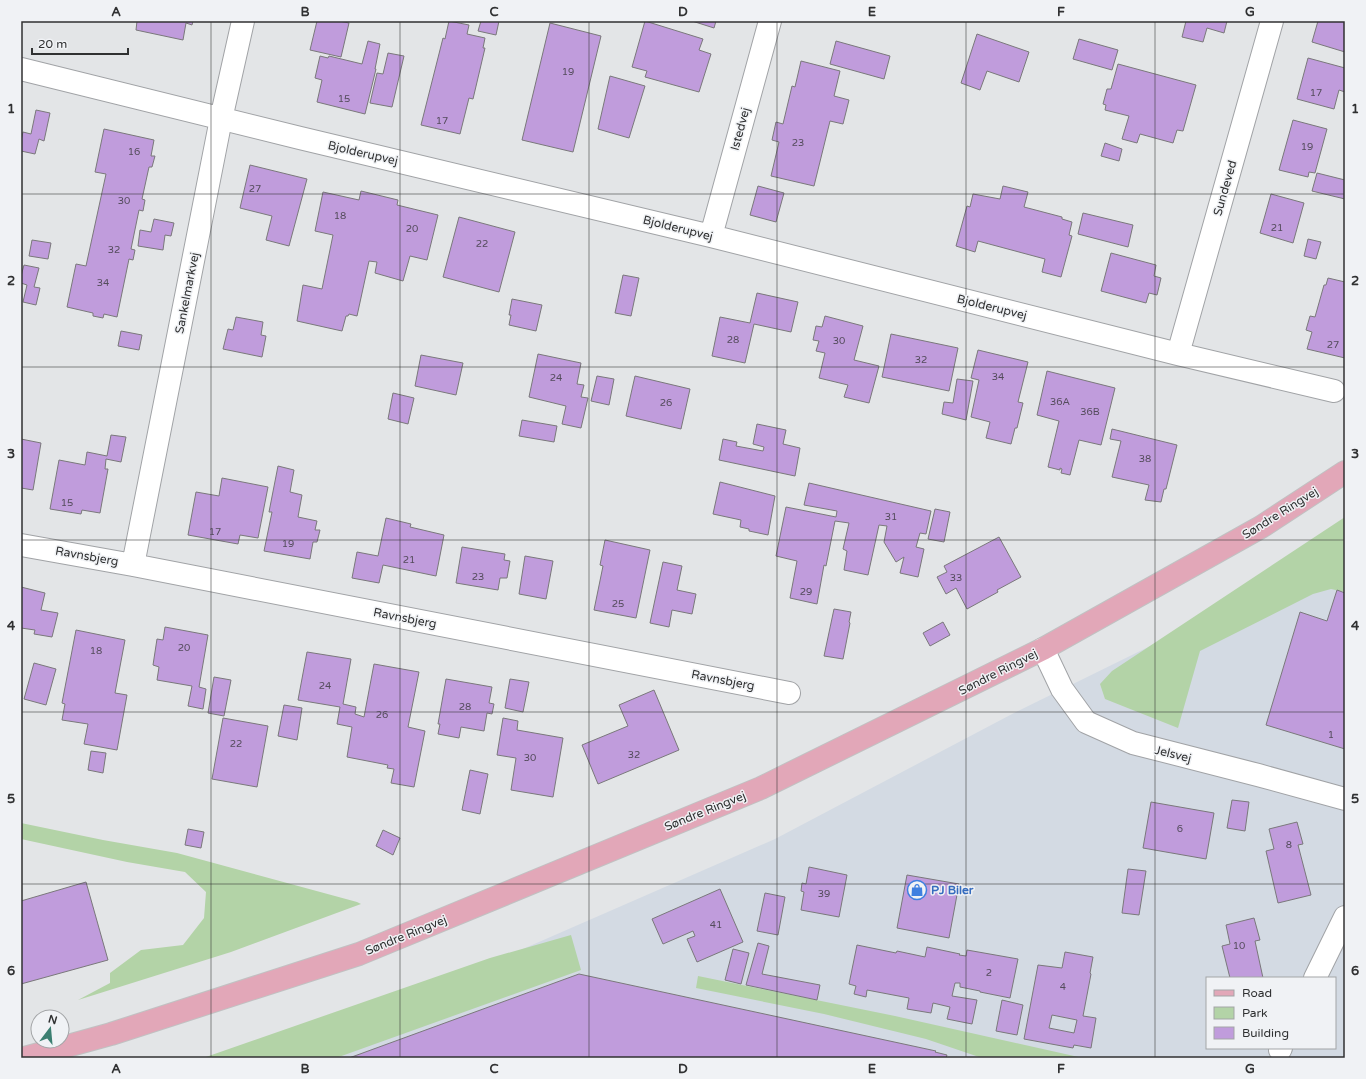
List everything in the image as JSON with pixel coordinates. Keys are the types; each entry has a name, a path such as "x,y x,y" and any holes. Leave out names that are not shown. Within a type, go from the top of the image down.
{"main road":[{"name":"Søndre Ringvej","path":"24,1058 111,1034 359,954 761,788 1043,649 1261,527 1345,472"}],"street":[{"name":"Sankelmarkvej","path":"133,565 221,119 243,21"},
{"name":"Istedvej","path":"710,236 770,21"},
{"name":"Sundeved","path":"1178,354 1272,21"},
{"name":"Bjolderupvej","path":"21,69 221,119 710,236 1178,354 1334,391"},
{"name":"Ravnsbjerg","path":"21,545 133,565 789,693"},
{"name":"Jelsvej","path":"1043,649 1062,689 1086,722 1133,744 1251,773 1345,799"},
{"path":"1315,977 1345,917"}],"shaded area":[{"path":"1345,532 1345,1058 214,1058 486,965 775,839 1014,713 1256,594"}],"green space":[{"path":"1345,517 1345,592 1331,589 1313,594 1200,651 1178,728 1105,699 1100,684 1112,671"},
{"path":"21,823 103,840 177,853 361,904 231,952 78,1000 110,983 110,973 141,950 183,945 204,918 206,892 185,872 127,862 21,839"},
{"path":"571,935 581,970 336,1058 203,1058 490,958"},
{"path":"698,976 895,1016 1083,1058 982,1058 926,1039 824,1014 696,988"}],"building":[{"path":"137,21 193,21 192,25 186,23 183,40 136,30"},
{"path":"317,21 339,21 349,23 341,57 310,50"},
{"path":"449,21 469,25 467,34 485,38 483,48 485,48 473,99 469,98 460,134 421,125 443,38 445,39"},
{"path":"481,21 499,21 496,35 478,31"},
{"path":"645,21 703,39 699,50 711,54 699,92 645,77 647,71 632,67"},
{"path":"692,21 716,21 714,28"},
{"path":"1186,21 1227,21 1224,33 1207,28 1203,42 1182,37"},
{"path":"1318,21 1345,21 1345,52 1312,42"},
{"path":"550,23 601,36 573,152 522,140"},
{"path":"977,34 1029,52 1019,82 987,71 980,90 961,83"},
{"path":"1079,39 1118,50 1112,70 1073,59"},
{"path":"368,41 380,44 376,69 365,114 317,102 322,80 315,78 320,56 328,58 329,56 362,64"},
{"path":"836,41 890,56 884,79 830,64"},
{"path":"388,53 404,56 392,107 370,103 377,73 383,74"},
{"path":"1308,58 1345,68 1345,92 1339,90 1334,109 1297,99"},
{"path":"801,61 840,71 834,96 849,100 843,124 830,121 814,186 771,176 779,142 772,140 776,122 783,124 792,86 795,87"},
{"path":"1118,64 1196,85 1183,131 1177,130 1173,143 1140,134 1137,143 1122,139 1129,116 1105,110 1106,105 1103,104 1107,89 1111,89"},
{"path":"610,76 645,86 629,138 598,129"},
{"path":"36,110 50,113 44,141 39,139 35,154 21,151 21,141 23,132 31,134"},
{"path":"1293,120 1327,129 1315,173 1309,172 1308,177 1279,170"},
{"path":"104,129 154,140 151,156 155,156 152,167 149,167 142,199 145,200 143,211 139,210 131,249 135,250 133,260 129,259 117,317 104,314 103,318 93,316 93,313 67,307 76,264 86,266 106,174 95,172"},
{"path":"1105,143 1122,149 1119,161 1101,156"},
{"path":"250,165 307,179 289,246 266,240 272,216 240,208"},
{"path":"1317,173 1345,180 1345,199 1312,191"},
{"path":"758,186 784,193 776,222 750,215"},
{"path":"1003,186 1028,192 1024,207 1062,217 1062,219 1072,222 1069,235 1072,236 1061,277 1042,272 1045,259 978,241 975,252 956,246 967,206 970,207 973,194 1000,199"},
{"path":"361,191 398,200 397,205 438,215 427,260 410,256 403,281 375,273 377,262 369,261 357,316 349,314 346,316 342,331 297,321 303,285 322,289 333,235 315,231 323,192 359,200"},
{"path":"1271,194 1304,203 1293,243 1260,233"},
{"path":"1083,213 1133,225 1128,247 1078,234"},
{"path":"459,217 515,232 499,292 443,277"},
{"path":"154,219 174,223 171,236 165,235 163,250 138,246 140,230 151,232"},
{"path":"1308,239 1321,242 1316,259 1304,256"},
{"path":"32,240 51,243 48,259 29,256"},
{"path":"1111,253 1156,265 1154,276 1161,278 1157,295 1149,293 1146,303 1101,291"},
{"path":"24,265 39,268 34,287 40,288 36,305 23,302 27,285 21,283"},
{"path":"623,275 639,278 631,316 615,313"},
{"path":"1328,278 1345,282 1345,358 1307,349 1312,332 1306,330 1310,316 1315,317 1324,285 1326,285"},
{"path":"757,293 798,302 791,332 754,324 745,363 712,356 720,317 750,323"},
{"path":"512,299 542,305 536,331 509,325"},
{"path":"825,316 863,326 854,360 879,366 869,403 844,397 848,385 819,378 825,353 816,351 819,341 813,340 816,326 822,327"},
{"path":"236,317 263,322 261,335 266,336 262,357 223,349 228,329 233,330"},
{"path":"121,331 142,335 139,350 118,346"},
{"path":"891,334 958,348 949,391 882,377"},
{"path":"978,350 1028,362 1018,402 1023,403 1017,428 1015,428 1011,444 986,438 990,422 971,417 979,380 971,378"},
{"path":"538,354 581,363 577,384 584,385 581,397 588,398 581,428 562,424 566,406 529,397"},
{"path":"421,355 463,363 456,395 415,386"},
{"path":"1047,371 1115,388 1101,445 1079,440 1070,475 1061,473 1062,469 1060,468 1060,470 1048,467 1059,421 1037,415"},
{"path":"597,376 614,379 609,405 591,401"},
{"path":"635,376 690,389 681,429 626,416"},
{"path":"957,379 973,381 966,420 942,414 944,402 953,403"},
{"path":"393,393 414,398 408,424 388,419"},
{"path":"522,420 557,426 554,442 519,436"},
{"path":"757,424 786,430 783,444 800,448 795,476 719,460 723,439 737,442 736,446 763,451 764,447 753,444"},
{"path":"1112,429 1177,445 1166,489 1164,489 1161,502 1145,500 1149,485 1112,477 1121,441 1110,439"},
{"path":"111,435 126,437 121,462 106,459 105,469 108,469 100,513 82,510 81,514 50,509 59,460 85,465 87,452 107,456"},
{"path":"21,439 41,443 33,490 21,488"},
{"path":"278,466 294,470 290,492 302,495 298,517 317,521 315,530 320,530 317,542 313,542 310,559 264,551 272,512 269,512"},
{"path":"222,478 268,487 258,538 240,535 238,544 188,535 196,492 219,496"},
{"path":"720,482 775,496 768,535 749,531 749,529 740,527 741,520 713,514"},
{"path":"809,483 931,511 926,534 920,533 916,547 924,549 918,577 900,573 904,557 896,562 884,542 887,526 879,525 868,575 844,570 847,551 843,549 849,523 835,521 826,566 824,565 817,604 790,598 797,561 776,556 786,507 836,517 837,511 804,505"},
{"path":"935,509 950,512 944,542 928,539"},
{"path":"386,518 411,524 410,527 444,535 436,576 383,565 379,583 352,578 357,552 378,556"},
{"path":"999,537 1021,577 967,609 956,588 946,594 937,577 947,572 944,566"},
{"path":"605,540 650,550 636,618 594,610 603,566 600,565"},
{"path":"462,547 505,554 504,560 510,561 507,578 500,578 498,590 456,583"},
{"path":"525,556 553,561 546,599 519,594"},
{"path":"663,562 682,566 677,590 696,594 692,614 672,610 669,627 650,623"},
{"path":"21,587 45,593 41,610 58,613 52,637 34,634 35,630 21,628"},
{"path":"1337,590 1345,593 1345,749 1266,725 1300,612 1327,621"},
{"path":"834,609 851,612 843,659 824,656"},
{"path":"943,622 950,635 930,646 923,633"},
{"path":"165,627 208,635 199,687 206,689 203,709 188,706 192,686 157,680 159,667 153,665 157,639 163,640"},
{"path":"76,630 125,640 115,693 127,695 117,750 84,744 88,724 62,720 65,704 62,703"},
{"path":"307,652 351,659 343,704 356,707 355,714 364,717 374,664 419,672 408,727 425,731 414,787 391,783 394,769 387,768 388,765 347,757 352,727 337,724 340,707 298,700"},
{"path":"34,663 56,669 46,705 24,699"},
{"path":"214,677 231,680 224,716 208,713"},
{"path":"446,679 492,687 489,703 494,704 492,714 487,713 484,731 461,727 459,738 438,734 440,724 438,724"},
{"path":"510,679 529,682 523,712 505,708"},
{"path":"654,690 679,750 598,784 582,745 628,726 619,705"},
{"path":"284,705 302,708 297,740 278,736"},
{"path":"223,718 268,726 257,787 212,779"},
{"path":"503,718 518,721 517,730 563,738 553,797 511,790 516,758 497,755"},
{"path":"91,751 106,753 103,773 88,770"},
{"path":"470,770 488,774 480,814 462,810"},
{"path":"1232,800 1249,802 1245,831 1227,828"},
{"path":"1151,802 1214,813 1206,859 1143,848"},
{"path":"1297,822 1303,844 1298,845 1311,895 1278,903 1266,851 1274,849 1269,829"},
{"path":"188,829 204,832 201,848 185,845"},
{"path":"383,830 400,838 393,855 376,846"},
{"path":"809,867 847,875 839,917 801,910 804,892 801,891 802,883 806,884"},
{"path":"1128,869 1146,871 1139,915 1122,913"},
{"path":"907,875 959,884 949,938 897,928"},
{"path":"86,882 108,960 21,984 21,901"},
{"path":"720,889 743,942 697,962 687,939 695,936 693,931 663,944 652,919"},
{"path":"765,893 785,897 778,935 757,931"},
{"path":"1254,918 1260,940 1255,941 1263,977 1230,977 1222,946 1230,944 1226,925"},
{"path":"758,943 769,946 762,974 820,985 817,1000 746,985"},
{"path":"857,945 925,957 927,947 966,956 967,950 1018,959 1010,998 960,987 960,983 955,983 952,996 977,1000 972,1024 947,1019 950,1007 933,1003 931,1013 907,1009 909,998 867,990 866,997 854,994 856,986 849,984"},
{"path":"733,949 749,953 741,984 725,980"},
{"path":"1065,952 1093,957 1083,1016 1096,1018 1091,1048 1074,1045 1073,1048 1024,1039 1038,965 1062,968","holes":["1052,1015 1077,1020 1074,1033 1049,1028"]},
{"path":"579,974 936,1051 935,1052 947,1055 946,1058 349,1058"},
{"path":"1002,1000 1023,1005 1017,1035 996,1031"}],"place":[{"name":"PJ Biler","path":"917,890"}]}
